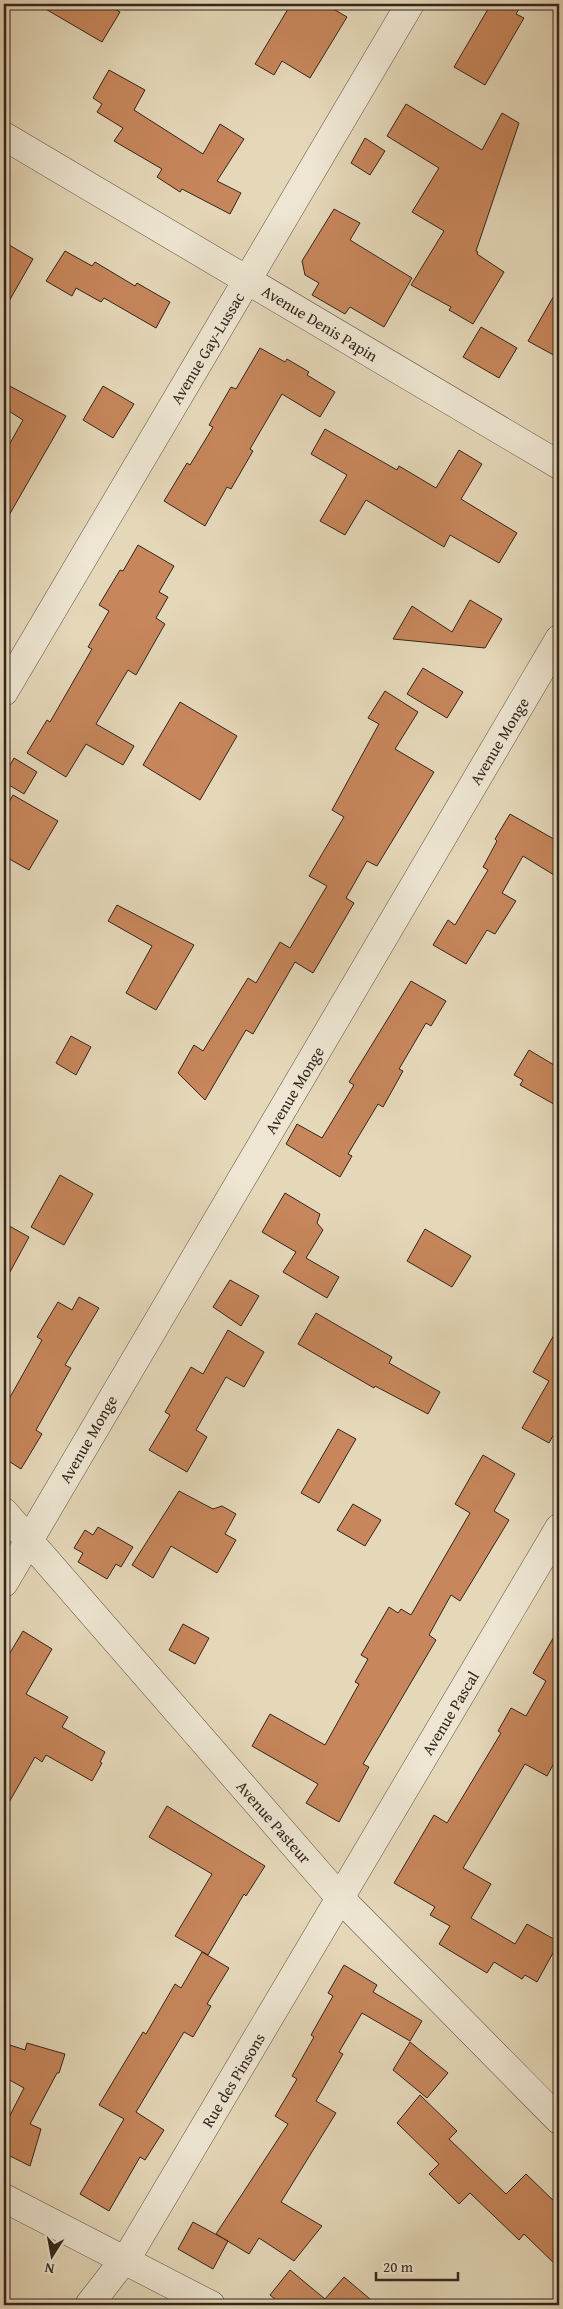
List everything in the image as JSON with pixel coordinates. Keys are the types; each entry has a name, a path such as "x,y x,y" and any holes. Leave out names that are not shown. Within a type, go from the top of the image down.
{"street":[{"name":"Avenue Gay-Lussac","path":"4,692 410,4"},
{"name":"Avenue Denis Papin","path":"4,136 559,465"},
{"name":"Avenue Monge","path":"4,1583 559,640"},
{"name":"Avenue Pasteur","path":"4,1512 341,1899 559,2120"},
{"name":"Avenue Pascal","path":"341,1899 559,1528"},
{"name":"Rue des Pinsons","path":"89,2305 125,2260 341,1899"},
{"path":"4,2198 211,2305"}],"building":[{"path":"37,4 106,4 120,12 102,42"},
{"path":"291,4 325,4 347,17 310,78 282,61 274,75 255,64"},
{"path":"491,4 522,4 516,14 524,18 485,85 454,67"},
{"path":"109,70 145,90 134,110 203,154 220,124 244,139 217,181 241,193 230,214 182,189 180,192 157,177 162,169 114,141 123,128 97,112 102,104 93,98"},
{"path":"406,104 482,150 502,113 519,123 476,251 478,252 477,254 504,272 473,324 449,310 451,307 411,285 444,231 412,212 439,168 387,136"},
{"path":"365,138 385,151 370,175 351,163"},
{"path":"334,209 360,223 350,240 412,278 384,327 350,307 345,314 312,295 319,283 305,275 302,261"},
{"path":"4,242 33,259 4,310"},
{"path":"65,251 92,266 95,262 135,286 137,283 170,302 156,328 104,298 101,302 76,288 72,296 46,281"},
{"path":"559,287 559,358 528,341"},
{"path":"481,327 517,348 499,378 463,357"},
{"path":"260,348 285,362 287,359 309,372 307,375 335,392 320,417 282,394 250,449 253,451 231,489 227,487 205,526 164,501 187,463 190,465 213,427 209,425 231,387 236,389"},
{"path":"4,383 66,416 4,524 4,454 23,420 4,408"},
{"path":"103,386 134,404 113,438 83,420"},
{"path":"325,429 397,470 399,466 436,488 459,450 482,464 461,499 517,533 499,563 450,535 444,547 366,500 345,535 320,521 347,475 311,454"},
{"path":"138,545 174,566 159,592 168,597 156,618 165,624 136,675 128,670 96,724 134,746 123,765 86,744 66,777 27,753 47,720 50,722 92,649 88,647 109,611 99,605 120,570 123,571"},
{"path":"470,600 502,619 485,648 393,639 412,606 452,632"},
{"path":"423,668 463,692 447,718 407,694"},
{"path":"385,691 418,712 395,749 434,772 377,866 367,861 346,898 354,903 313,973 295,962 253,1034 246,1030 205,1100 178,1073 194,1045 203,1051 248,978 256,983 280,942 290,948 327,886 309,876 344,817 332,810 379,724 368,718"},
{"path":"180,702 237,736 200,800 143,765"},
{"path":"14,758 37,772 24,794 4,782 4,776"},
{"path":"13,795 58,821 29,870 4,856 4,811"},
{"path":"510,814 559,842 559,878 523,856 502,893 516,901 495,934 487,930 466,964 433,945 448,920 455,925 488,870 483,867 497,841 495,839"},
{"path":"117,905 194,945 156,1010 126,993 152,946 108,921"},
{"path":"411,981 446,1001 431,1026 426,1023 399,1069 403,1071 383,1107 378,1104 348,1154 352,1156 340,1177 286,1144 297,1124 322,1138 354,1085 349,1082"},
{"path":"71,1036 91,1047 76,1075 56,1063"},
{"path":"529,1050 559,1068 559,1107 520,1085 523,1080 514,1075"},
{"path":"60,1175 93,1194 64,1245 31,1227"},
{"path":"285,1193 320,1214 317,1223 323,1230 306,1258 339,1277 327,1298 283,1272 296,1252 262,1232"},
{"path":"4,1223 29,1237 4,1283"},
{"path":"425,1229 471,1256 452,1287 407,1261"},
{"path":"230,1280 259,1296 241,1326 213,1307"},
{"path":"79,1297 99,1308 65,1365 71,1368 36,1430 42,1434 21,1469 4,1458 4,1408 42,1340 37,1337 58,1302 72,1310"},
{"path":"316,1313 392,1357 389,1363 440,1392 428,1414 375,1386 374,1388 298,1344"},
{"path":"559,1326 559,1425 549,1443 522,1428 549,1381 533,1372"},
{"path":"228,1330 264,1352 244,1387 226,1377 196,1430 207,1437 187,1472 149,1450 170,1415 165,1412 191,1367 203,1374"},
{"path":"338,1429 356,1439 319,1503 301,1493"},
{"path":"483,1455 515,1474 494,1511 509,1520 460,1601 451,1595 429,1635 436,1640 363,1764 369,1767 339,1822 306,1803 318,1784 252,1746 270,1714 325,1745 359,1684 355,1682 368,1659 361,1655 389,1607 398,1613 401,1609 411,1615 470,1513 455,1504"},
{"path":"179,1491 213,1509 222,1506 236,1514 225,1534 236,1540 217,1573 171,1546 153,1578 132,1565"},
{"path":"353,1504 381,1520 365,1546 337,1530"},
{"path":"98,1527 133,1547 121,1567 116,1564 107,1579 78,1562 83,1553 74,1548 85,1530 93,1535"},
{"path":"183,1624 209,1638 195,1664 169,1650"},
{"path":"559,1628 559,1754 547,1776 525,1764 463,1868 491,1884 471,1918 515,1944 527,1924 559,1942 537,1982 525,1975 522,1979 494,1962 487,1973 439,1944 450,1926 430,1915 435,1907 394,1883 434,1815 447,1823 501,1733 498,1731 511,1708 526,1716 546,1681 533,1673"},
{"path":"23,1631 52,1649 26,1694 68,1717 62,1727 105,1752 100,1762 102,1763 92,1781 46,1755 42,1762 35,1757 4,1811 4,1663"},
{"path":"167,1806 265,1866 246,1896 244,1894 208,1955 175,1936 212,1874 149,1837"},
{"path":"202,1952 229,1968 207,2004 211,2006 193,2037 184,2032 136,2112 164,2130 145,2160 140,2157 109,2211 80,2194 124,2119 99,2105 143,2032 146,2034 175,1984 181,1988"},
{"path":"344,1965 377,1985 373,1992 422,2021 410,2041 362,2013 339,2052 343,2054 316,2101 336,2113 281,2202 322,2226 294,2261 259,2238 249,2254 216,2234 288,2124 275,2116 297,2079 292,2076 314,2037 311,2035 333,1996 328,1993"},
{"path":"410,2042 448,2073 427,2098 393,2070"},
{"path":"4,2043 25,2050 27,2043 65,2054 59,2073 57,2073 30,2124 41,2129 30,2166 4,2153 4,2127 24,2088 4,2077"},
{"path":"420,2095 457,2131 449,2139 506,2194 526,2174 559,2206 559,2268 524,2234 519,2240 470,2193 459,2204 429,2174 439,2164 397,2123"},
{"path":"193,2222 228,2241 213,2269 178,2249"},
{"path":"290,2270 325,2299 344,2277 377,2305 282,2305 270,2295"}]}
